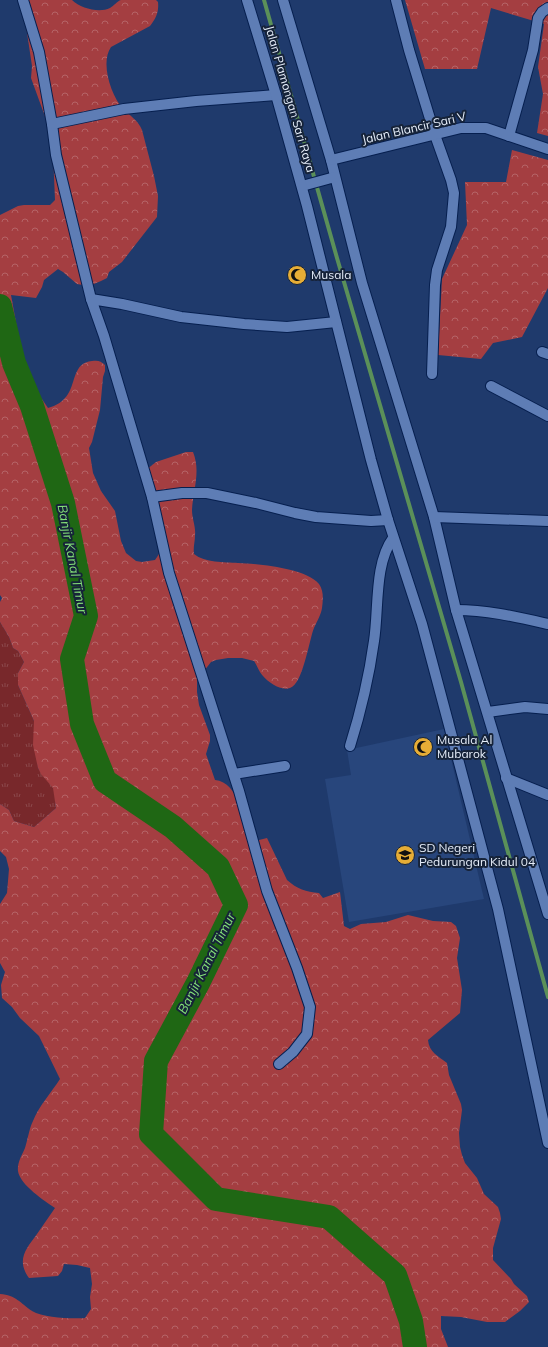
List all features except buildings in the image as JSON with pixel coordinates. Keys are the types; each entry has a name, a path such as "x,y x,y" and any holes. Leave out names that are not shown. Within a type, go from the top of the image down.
{"street":[{"path":"23,0 39,52 56,155 91,299 104,336 152,497 170,573 234,774 267,891 297,968 310,1007 307,1034 293,1052 279,1064"},
{"name":"Jalan Plamongan Sari Raya","path":"247,0 305,185 307,206 369,453 388,520 422,624 498,909 548,1143"},
{"path":"283,0 331,160 362,283 434,517 456,610 548,914"},
{"path":"396,0 409,50 454,192 451,227 437,270 435,285 432,374"},
{"path":"509,136 533,50 538,18 542,12 548,8"},
{"path":"52,124 124,109 196,101 276,95"},
{"name":"Jalan Blancir Sari V","path":"331,160 461,128 486,128 548,149"},
{"path":"305,185 335,176"},
{"path":"91,299 181,317 244,324 287,327 336,322"},
{"path":"491,386 548,416"},
{"path":"152,497 182,493 207,494 256,503 295,514 371,521 388,520"},
{"path":"434,517 548,521"},
{"path":"350,746 363,701 374,641 381,565 385,551 394,538"},
{"path":"456,610 476,610 498,613 548,624"},
{"path":"488,712 526,707 548,709"},
{"path":"234,774 285,766"},
{"path":"506,778 548,795"}],"shaded area":[{"name":"SD Negeri Pedurungan Kidul 04","path":"444,729 484,899 349,922 325,779 351,775 347,750"}],"green space":[{"path":"18,0 72,0 80,6 96,10 110,8 121,0 156,0 158,2 157,15 150,26 111,47 107,61 108,79 115,96 123,109 136,121 142,130 158,196 157,217 122,262 109,272 107,278 89,286 77,284 58,269 44,280 36,298 11,295 23,361 31,383 48,408 60,403 66,397 81,365 86,362 96,361 105,365 100,410 92,442 89,448 93,473 101,491 115,511 121,541 126,553 136,561 142,562 155,560 161,550 163,539 161,516 146,470 156,462 186,452 193,452 196,466 196,481 192,510 195,532 194,554 209,561 258,564 293,571 312,579 319,584 322,590 323,599 320,616 312,634 299,679 295,685 287,689 275,686 262,674 254,661 242,658 228,658 211,662 197,680 199,705 210,735 210,741 206,754 215,780 223,782 235,795 240,805 251,842 267,838 287,880 302,890 319,893 323,898 340,892 344,926 350,929 361,924 386,922 408,915 433,921 451,922 456,926 460,938 457,958 462,990 460,1013 428,1040 430,1048 434,1053 447,1063 449,1075 461,1104 462,1110 459,1133 460,1147 465,1163 477,1178 484,1194 498,1207 500,1213 501,1219 493,1248 493,1260 514,1284 527,1296 529,1302 505,1322 487,1322 461,1317 441,1316 441,1329 448,1347 0,1347 0,1294 10,1296 18,1300 32,1311 51,1317 85,1318 91,1309 90,1297 92,1284 90,1268 64,1264 62,1271 58,1276 29,1278 23,1266 26,1250 55,1208 23,1182 18,1171 18,1165 25,1148 30,1127 42,1105 60,1079 39,1036 2,998 1,985 5,972 0,963 0,904 7,893 9,869 6,857 0,851 0,804 9,810 14,821 34,827 56,808 53,788 38,768 33,745 34,721 18,685 18,673 24,662 18,651 13,648 9,637 0,622 0,602 2,598 0,595 0,215 18,206 50,205 55,200 53,152 47,122 31,78 32,66 26,26"},
{"path":"405,0 548,0 548,136 537,133 543,94 538,67 544,24 491,8 477,69 425,69"},
{"path":"512,150 548,160 548,288 522,337 493,343 481,359 438,355 442,279 467,225 465,182 506,182"},
{"path":"0,622 9,637 13,648 18,651 24,662 18,673 18,685 34,721 38,768 54,789 55,794 56,808 34,827 14,821 9,810 0,804"}],"waterway":[{"path":"264,0 337,258 461,682 548,997"},
{"name":"Banjir Kanal Timur","path":"0,306 14,363 32,406 63,503 86,616 72,659 82,724 105,781 173,827 218,867 236,905 198,983 156,1061 151,1134 216,1199 329,1217 395,1275 411,1321 415,1347"}],"place":[{"name":"Musala","path":"297,275"},
{"name":"Musala Al Mubarok","path":"423,747"},
{"name":"SD Negeri Pedurungan Kidul 04","path":"405,855"}]}
